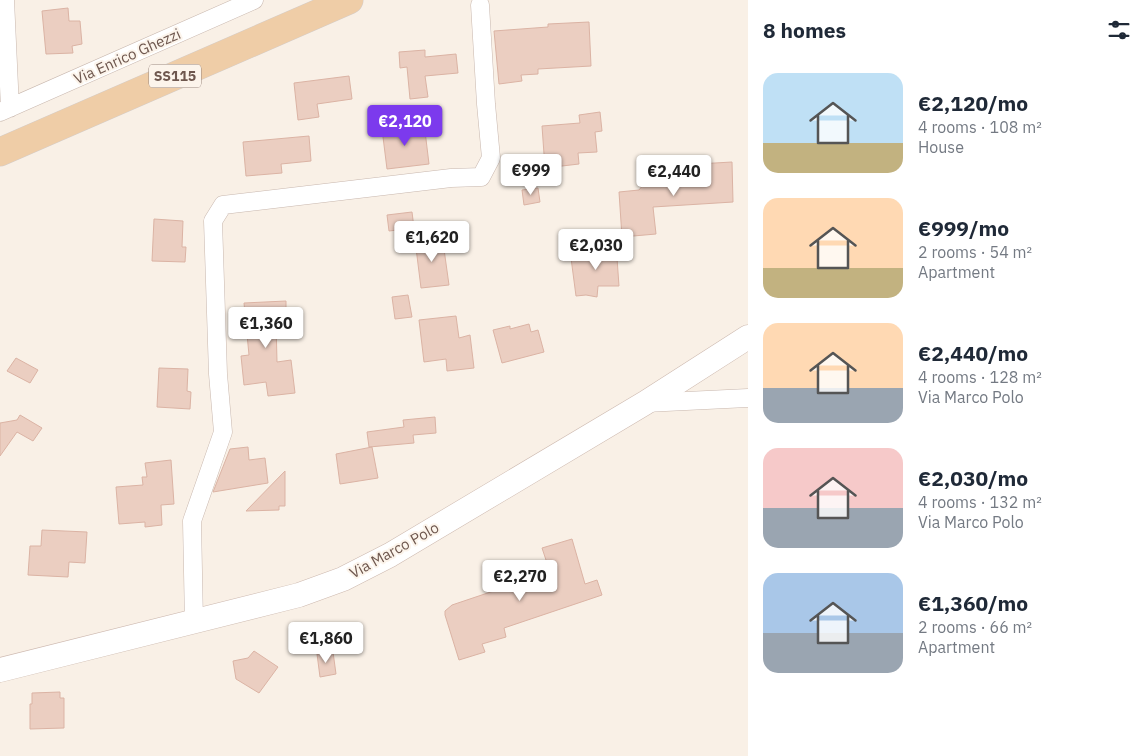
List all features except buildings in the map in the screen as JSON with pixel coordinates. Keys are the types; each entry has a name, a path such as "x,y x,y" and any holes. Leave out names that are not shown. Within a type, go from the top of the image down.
{"main road":[{"name":"SS115","path":"0,152 349,0"}],"street":[{"path":"4,0 5,110"},
{"name":"Via Enrico Ghezzi","path":"5,110 231,5 254,0"},
{"path":"194,623 192,521 223,432 218,374 213,221 223,205 451,178 481,177 492,158 486,104 480,5"},
{"name":"Via Marco Polo","path":"0,670 194,623 299,595 342,579 390,555 645,403 748,337"},
{"path":"645,403 748,398"}]}
